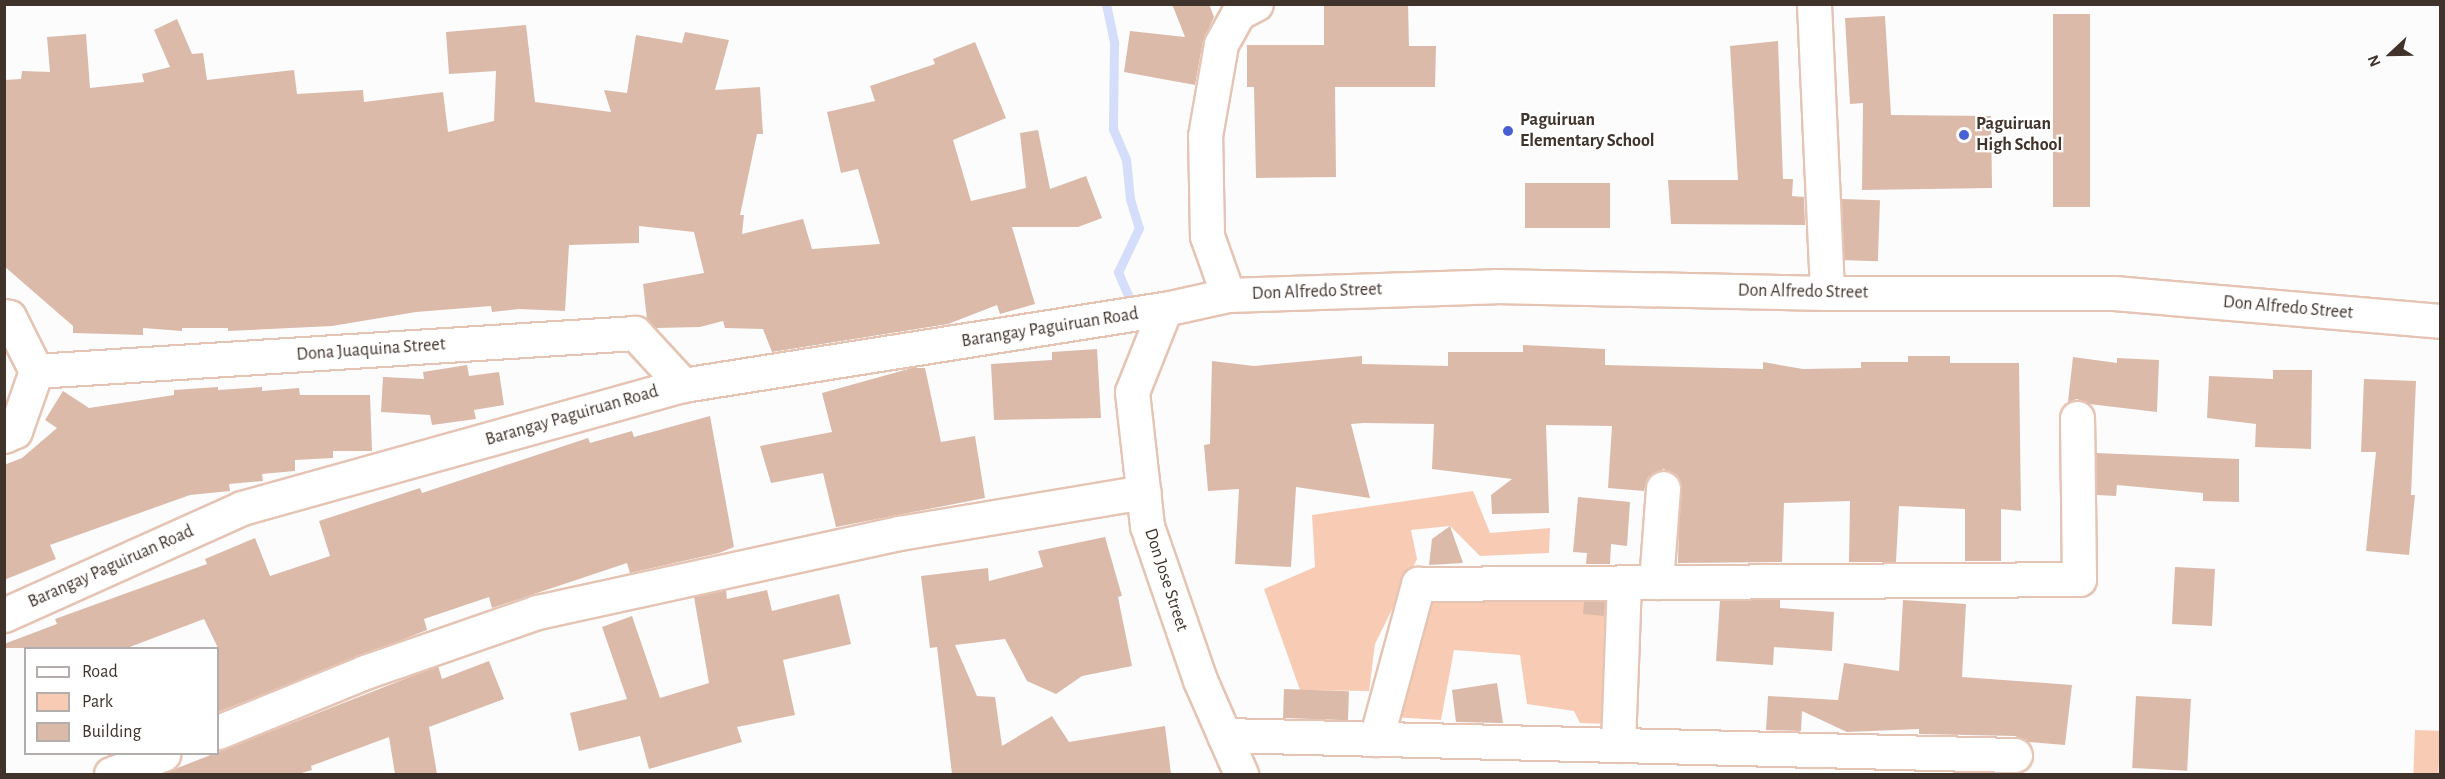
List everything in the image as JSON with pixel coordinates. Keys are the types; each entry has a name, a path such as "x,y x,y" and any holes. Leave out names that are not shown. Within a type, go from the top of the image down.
{"street":[{"path":"1228,295 1207,236 1205,136 1221,44 1238,13 1256,4"},
{"path":"1814,4 1827,293"},
{"name":"Don Alfredo Street","path":"1165,309 1228,295 1495,286 1827,293 2114,293 2440,321"},
{"name":"Barangay Paguiruan Road","path":"4,615 242,508 683,385 1165,309"},
{"name":"Don Jose Street","path":"1165,309 1132,392 1147,526 1200,680 1241,774"},
{"path":"4,316 9,318 36,371 15,431 4,436"},
{"name":"Dona Juaquina Street","path":"36,371 634,333 683,385"},
{"path":"1376,739 1418,584 2079,579 2078,418"},
{"path":"1617,746 1640,582 1663,488"},
{"path":"219,732 365,672 537,612 899,533 1144,492"},
{"path":"1224,735 2015,755"},
{"path":"111,774 158,755"}],"green space":[{"path":"1473,491 1490,533 1550,528 1549,553 1480,556 1450,526 1411,530 1417,559 1375,644 1369,691 1300,690 1264,589 1315,567 1312,515"},
{"path":"1430,592 1610,598 1611,724 1580,723 1574,711 1527,704 1520,655 1454,650 1441,720 1392,717"},
{"path":"2415,730 2440,731 2438,774 2413,774"}],"building":[{"path":"1172,4 1209,4 1214,17 1203,41 1195,85 1124,72 1130,31 1185,37"},
{"path":"1324,4 1408,4 1409,46 1436,46 1435,87 1335,87 1336,177 1256,178 1254,87 1247,87 1247,45 1324,45"},
{"path":"2053,14 2090,14 2090,207 2053,207"},
{"path":"1885,16 1891,115 1991,116 1992,188 1862,190 1863,103 1850,104 1845,18"},
{"path":"177,19 192,54 203,53 207,80 294,70 297,94 363,90 364,102 443,92 448,132 494,121 496,71 449,74 446,32 526,25 535,102 611,112 604,90 627,93 636,35 682,43 685,32 729,40 715,90 760,87 763,134 757,134 740,215 744,215 742,234 803,219 812,249 880,244 858,169 841,173 827,112 875,101 870,86 935,64 933,59 975,42 1006,118 953,140 971,201 1026,188 1020,133 1038,130 1050,189 1086,176 1102,218 1078,227 1012,227 1035,304 1000,314 997,305 948,324 772,352 763,329 725,328 723,321 700,327 656,328 647,319 643,284 704,273 694,232 639,226 639,243 569,245 565,311 519,309 492,312 491,306 416,312 332,326 228,331 228,328 182,328 182,331 143,328 143,335 73,333 73,326 4,266 4,80 21,79 22,71 50,72 47,37 86,34 90,88 144,82 142,74 170,67 154,30"},
{"path":"1778,41 1783,179 1793,179 1792,196 1804,197 1805,225 1671,224 1668,180 1738,180 1730,46"},
{"path":"1525,183 1610,183 1610,228 1525,228"},
{"path":"1842,199 1880,200 1878,261 1840,260"},
{"path":"1523,345 1605,349 1605,365 1763,369 1763,362 1803,369 1861,368 1861,362 1908,362 1908,356 1950,356 1950,363 2019,363 2021,511 2001,509 2001,561 1965,561 1965,509 1899,506 1896,562 1849,562 1850,501 1784,503 1782,562 1678,563 1680,480 1664,469 1648,477 1644,491 1608,488 1612,426 1546,425 1549,513 1492,514 1491,495 1512,479 1432,469 1434,424 1364,423 1351,424 1370,498 1296,487 1291,567 1235,564 1239,489 1208,491 1204,445 1210,444 1212,361 1254,366 1362,356 1362,364 1448,366 1448,352 1523,352"},
{"path":"1097,349 1101,418 994,420 991,364 1052,360 1052,352"},
{"path":"2073,357 2117,363 2117,358 2159,360 2157,412 2089,404 2077,399 2068,402"},
{"path":"467,365 469,376 499,372 504,405 474,410 476,419 432,425 430,415 381,412 383,377 424,379 423,372"},
{"path":"912,368 925,368 941,442 975,436 985,498 836,527 823,473 771,483 760,446 832,432 822,393"},
{"path":"2273,370 2312,370 2311,449 2255,447 2256,424 2207,418 2209,376 2273,379"},
{"path":"2364,379 2416,381 2411,495 2415,495 2409,555 2366,551 2376,452 2361,452"},
{"path":"218,387 218,390 262,387 262,391 299,388 300,395 370,395 372,451 333,451 333,458 295,460 295,471 262,474 263,481 229,484 230,491 190,495 50,545 56,559 4,580 4,465 22,458 57,428 45,420 63,391 89,408 174,395 174,390"},
{"path":"710,416 734,547 719,553 630,573 627,563 492,608 489,597 424,619 427,630 219,712 219,647 204,619 130,647 4,648 4,644 57,624 55,619 207,564 205,559 255,538 270,576 330,556 319,521 420,488 422,493 588,438 590,443 632,431 634,437"},
{"path":"2096,453 2239,459 2239,502 2203,501 2203,493 2117,485 2116,496 2097,495"},
{"path":"1578,497 1630,502 1627,546 1611,544 1610,564 1586,564 1587,553 1573,552"},
{"path":"1450,526 1463,563 1429,565 1432,539"},
{"path":"1105,537 1122,596 1118,597 1132,666 1082,676 1056,694 1027,681 1005,639 955,645 977,696 995,697 1002,746 1052,716 1069,742 1165,726 1171,774 952,774 937,647 930,648 921,576 988,568 989,581 1043,567 1038,551"},
{"path":"2175,567 2215,569 2212,626 2172,624"},
{"path":"726,590 727,599 767,590 772,611 839,594 851,644 783,660 795,715 737,727 742,742 649,769 640,736 579,751 570,713 627,699 602,627 632,616 660,698 709,683 694,597"},
{"path":"1720,600 1780,600 1780,608 1834,612 1832,651 1774,647 1773,665 1716,661"},
{"path":"1903,600 1966,604 1962,677 2072,685 2065,745 2028,742 2015,736 1919,734 1919,729 1847,732 1802,711 1801,731 1766,730 1768,696 1838,700 1844,663 1899,671"},
{"path":"1605,601 1604,616 1583,614 1584,602"},
{"path":"489,661 504,699 429,727 437,774 395,774 389,737 311,766 312,770 298,774 162,774 211,755 219,755 219,752 438,666 442,679"},
{"path":"1497,683 1503,723 1456,722 1452,690"},
{"path":"1284,689 1349,691 1348,720 1283,718"},
{"path":"2136,696 2191,699 2187,771 2132,768"}],"waterway":[{"path":"1106,4 1114,43 1113,129 1126,159 1130,199 1139,228 1118,272 1130,300"}],"place":[{"name":"Paguiruan Elementary School","path":"1508,131"},
{"name":"Paguiruan High School","path":"1964,135"}]}
